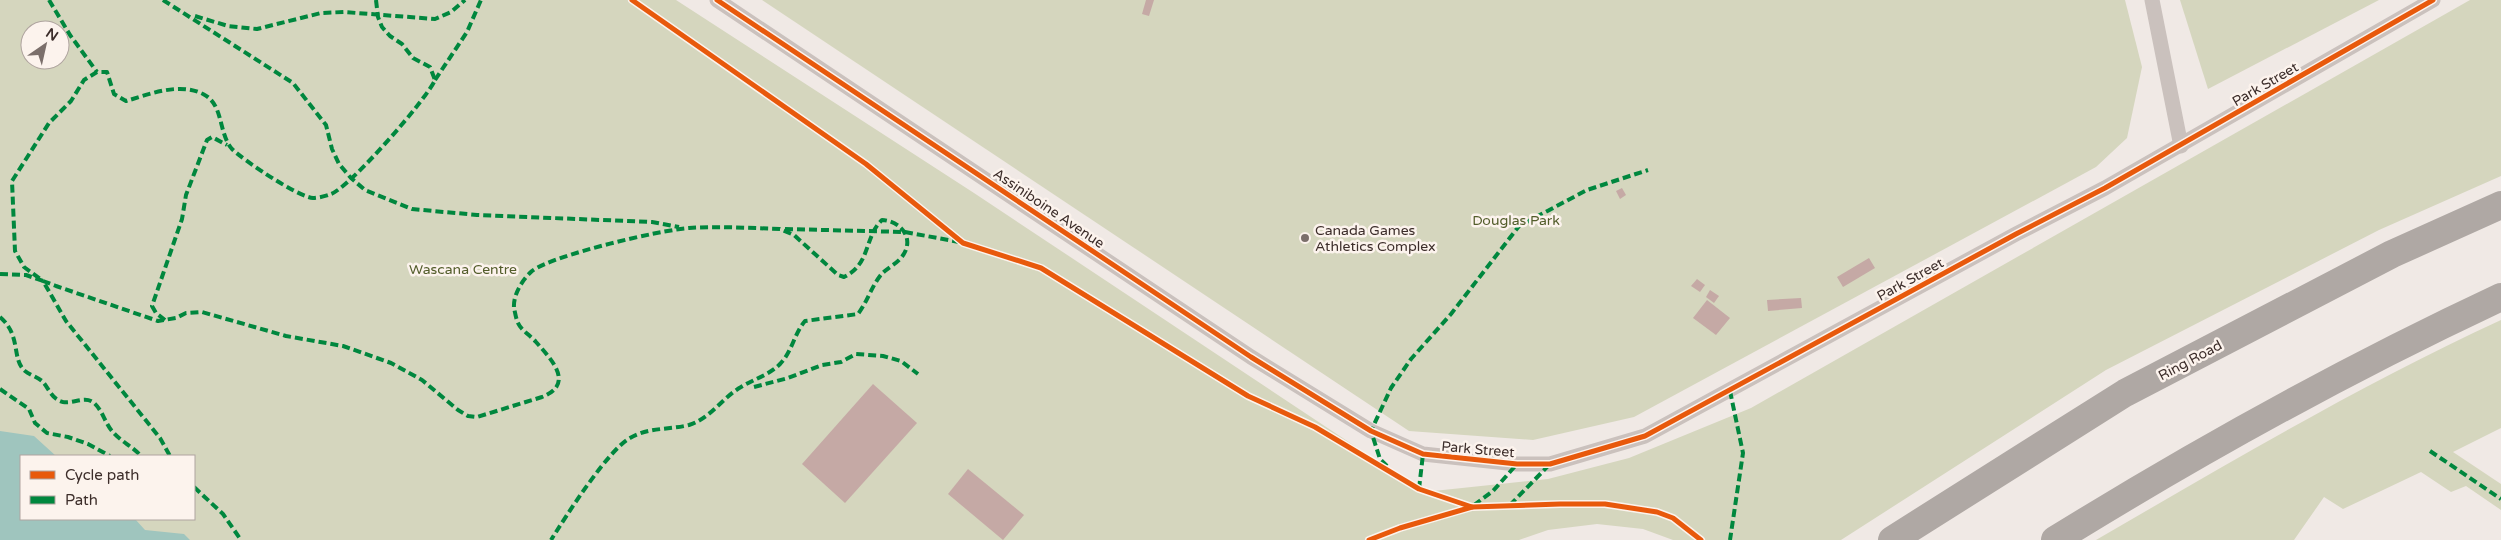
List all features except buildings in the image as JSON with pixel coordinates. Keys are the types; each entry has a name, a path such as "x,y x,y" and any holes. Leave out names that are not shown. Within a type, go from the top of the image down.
{"highway":[{"name":"Ring Road","path":"1892,540 2125,393 2392,254 2501,205"},
{"path":"2055,540 2168,471 2429,331 2501,298"}],"street":[{"name":"Assiniboine Avenue","path":"717,0 1235,346 1371,431"},
{"path":"2152,0 2181,146"},
{"name":"Park Street","path":"1371,431 1423,454 1518,464 1550,464 1645,436 2181,146 2433,0"}],"green space":[{"name":"Wascana Centre","path":"0,0 676,0 974,193 1424,492 1548,479 1629,458 1751,408 2470,0 2501,0 2501,176 2379,230 2106,370 1841,540 1673,540 1643,529 1597,524 1548,530 1519,540 0,540"},
{"name":"Douglas Park","path":"762,0 2125,0 2142,67 2127,138 2096,167 1634,417 1533,440 1409,431"},
{"path":"2180,0 2379,0 2208,89"},
{"path":"2501,320 2501,428 2453,452 2501,484 2501,510 2466,486 2451,492 2421,472 2343,509 2324,497 2294,540 2096,540 2347,397"}],"water":[{"path":"0,431 34,436 55,455 20,455 20,520 136,520 145,530 184,534 190,540 0,540"}],"marked path":[{"path":"49,0 70,35 97,72"},
{"path":"163,0 293,83 326,125 332,149 339,164 365,190 412,209 477,215 652,222 679,227"},
{"path":"376,0 378,17 382,27 390,36 402,44 413,58 430,67 435,80 418,105 387,142 341,188 329,195 313,198 284,185 259,169 232,149 225,135 218,112 210,99 203,94 184,89 174,89 126,101 114,94 107,72 97,72 84,80 71,101 49,123 12,181 15,251 24,267 43,281 158,321 176,318 186,313 202,312 286,336 343,346 391,363 422,380 458,410 468,416 477,417 542,397 552,392 557,385 559,379 554,364 536,342 519,326 514,308 515,298 522,283 532,271 544,265 583,251 632,238 689,228 734,227 780,229 794,235 838,275 844,277 853,272 859,265 872,234 882,220 896,224 905,233 907,238 907,245 901,258 880,276 858,314 805,321 780,364 734,392 704,418 682,427 652,430 637,434 621,445 599,469 551,540"},
{"path":"195,16 228,26 257,29 321,13 344,12 435,19 451,12 465,0"},
{"path":"435,80 467,32 481,0"},
{"path":"165,320 156,313 152,306 182,219 186,195 207,140 212,137 227,145"},
{"path":"1387,466 1380,459 1371,431 1391,388 1411,359 1451,314 1519,226 1587,190 1648,170"},
{"path":"785,229 905,232 959,242"},
{"path":"0,274 26,275 43,281 66,321 160,438 169,455"},
{"path":"0,317 7,324 11,332 18,360 25,371 42,381 59,401 90,400 93,402 99,408 112,431 140,455"},
{"path":"754,387 788,378 822,365 841,362 856,354 883,356 901,361 918,374"},
{"path":"0,389 29,409 35,423 47,433 68,437 88,444 108,455"},
{"path":"1730,391 1743,453 1730,540"},
{"path":"2430,451 2501,499"},
{"path":"1419,489 1423,454"},
{"path":"1474,505 1493,491 1517,464"},
{"path":"1510,505 1550,464"},
{"path":"195,488 223,514 241,540"}],"cycle path":[{"path":"632,0 866,164 963,243 1041,268 1248,396 1315,427 1419,489 1472,507"},
{"path":"717,0 1251,357 1371,431 1423,454 1517,464 1550,464 1645,436 2016,234 2105,188 2433,0"},
{"path":"1369,540 1400,528 1472,507 1560,504 1605,504 1657,512 1673,518 1701,540"}],"place":[{"name":"Canada Games Athletics Complex","path":"1305,238"}]}
